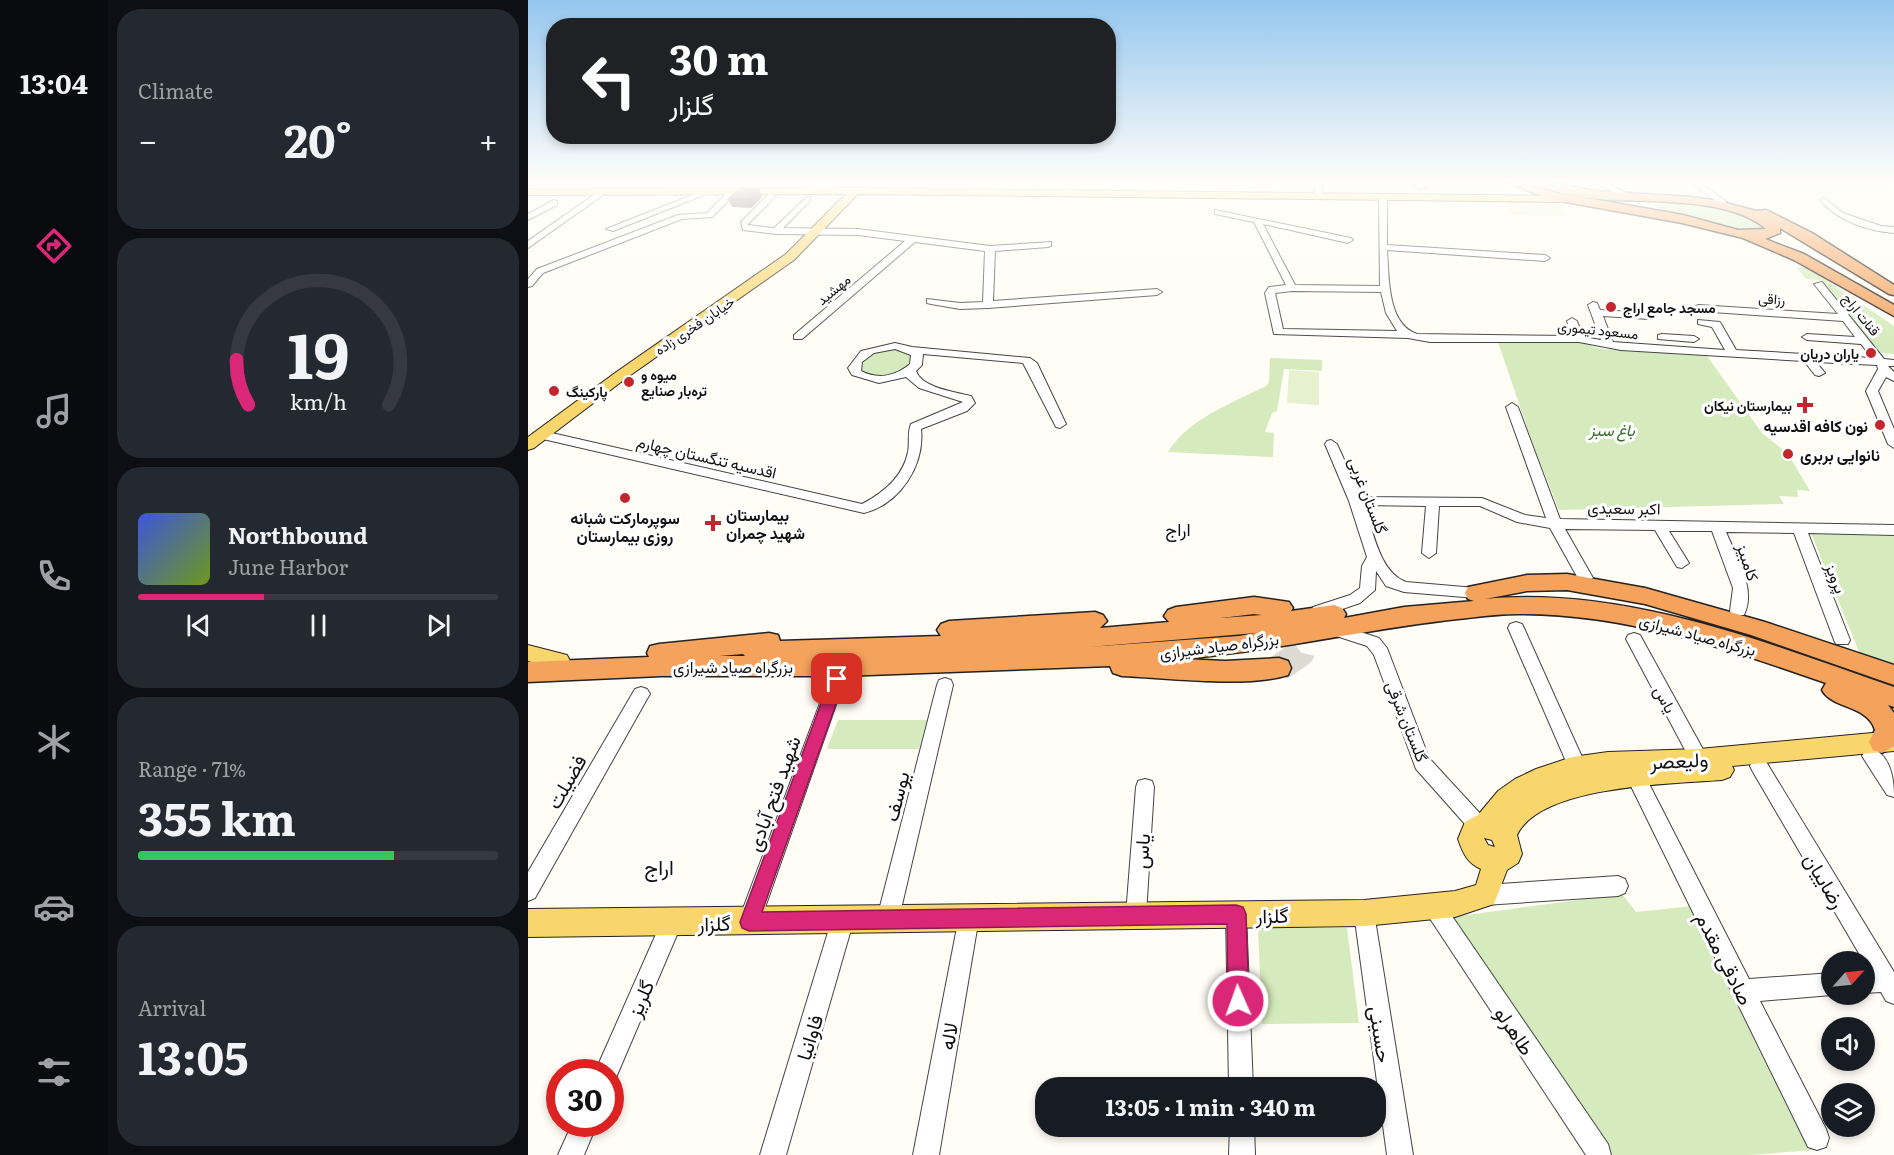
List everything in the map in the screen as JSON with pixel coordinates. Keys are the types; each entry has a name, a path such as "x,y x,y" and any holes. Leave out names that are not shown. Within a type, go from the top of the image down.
{"highway":[{"path":"1740,235 1807,256 1894,299"},
{"path":"1747,235 1763,235"},
{"path":"1781,235 1845,290 1894,321"},
{"path":"1804,235 1894,291"},
{"path":"1807,256 1894,311"},
{"path":"1476,593 1527,583 1567,582 1645,596 1757,628 1894,675"},
{"name":"بزرگراه صیاد شیرازی","path":"528,661 559,661 658,653 1033,643 1274,616 1333,614 1385,603 1476,593 1582,596 1670,618 1894,685"},
{"name":"بزرگراه صیاد شیرازی","path":"528,672 661,666 842,666 1065,658 1239,645 1404,616 1515,617 1581,608 1670,618 1894,697"},
{"path":"1515,617 1673,637 1729,652 1811,680 1854,697 1877,712 1888,723 1889,732 1885,748"},
{"path":"1065,658 1124,667 1182,670 1279,668"}],"main road":[{"name":"خیابان فخری زاده","path":"528,445 620,376 765,276 813,235"},
{"path":"528,653 559,661"},
{"path":"528,680 609,669"},
{"name":"ولیعصر","path":"1489,829 1495,808 1510,794 1553,773 1591,763 1885,748"},
{"name":"ولیعصر","path":"1489,829 1512,819 1542,798 1583,784 1759,766 1885,748"},
{"path":"1485,895 1491,884 1496,861 1504,860 1509,854 1489,829"},
{"name":"گلزار","path":"528,923 1364,913 1455,904 1485,895"}],"street":[{"path":"528,245 542,235"},
{"path":"529,284 540,271 634,235"},
{"path":"881,235 990,249 1048,244"},
{"path":"1265,235 1292,288 1385,289"},
{"path":"1325,235 1348,240"},
{"path":"1383,235 1385,289 1397,326 1410,335"},
{"path":"528,237 539,237"},
{"name":"مهشید","path":"798,337 913,239"},
{"path":"1383,247 1545,258"},
{"path":"988,305 990,249"},
{"name":"قنات اراج","path":"1819,285 1894,378"},
{"name":"مسعود تیموری","path":"1292,288 1273,289 1270,293 1278,332 1410,335 1430,339 1579,339 1609,346 1884,363 1894,357"},
{"path":"931,301 960,306 988,305 1157,292"},
{"name":"رزاقی","path":"1698,308 1845,318"},
{"path":"1609,346 1595,309 1649,316"},
{"path":"1572,321 1579,339"},
{"path":"1702,322 1716,324 1732,353"},
{"path":"1662,337 1693,337 1702,352"},
{"path":"1808,337 1863,341"},
{"path":"912,350 918,359 910,370 881,379 862,377 854,368 859,358 875,349 895,346 912,350 1026,360 1060,424"},
{"path":"1759,355 1769,370"},
{"path":"1807,358 1819,373"},
{"path":"1884,363 1872,391 1894,444"},
{"name":"اقدسیه تنگستان چهارم","path":"543,435 864,509 881,501 913,464 917,435 915,426 963,408 969,403 968,399 923,386 911,376 910,370"},
{"path":"1872,391 1894,388"},
{"path":"1512,407 1555,524 1586,578"},
{"name":"گلستان غربی","path":"1331,444 1356,501 1375,558 1391,582 1404,587 1476,593"},
{"path":"1429,553 1433,500"},
{"name":"اکبر سعیدی","path":"1356,501 1482,502 1522,519 1555,524 1894,530"},
{"path":"1659,526 1682,563"},
{"name":"کامبیز","path":"1717,527 1742,588 1738,611"},
{"name":"پرویز","path":"1799,528 1842,640"},
{"path":"1274,616 1355,599 1367,590 1370,566 1375,558"},
{"path":"1515,617 1577,766"},
{"name":"گلستان شرقی","path":"1333,629 1373,642 1385,663 1422,763 1489,829"},
{"name":"یاس","path":"1634,639 1699,759"},
{"name":"شهید فتح آبادی","path":"749,922 837,679"},
{"name":"یوسف","path":"888,918 945,685"},
{"name":"فضیلت","path":"528,891 641,694"},
{"path":"1885,748 1894,789"},
{"name":"رضاییان","path":"1759,766 1882,985"},
{"name":"صادقی مقدم","path":"1636,778 1817,1138"},
{"name":"یاس","path":"1136,915 1145,787"},
{"name":"گلزار","path":"1485,895 1618,886"},
{"name":"طاهرلو","path":"1434,907 1599,1153"},
{"name":"حسینی","path":"1364,913 1400,1155"},
{"path":"1236,914 1241,1077"},
{"name":"لاله","path":"926,1155 969,917"},
{"name":"فاوانیا","path":"773,1155 843,919"},
{"name":"گلریز","path":"613,1059 671,923"},
{"path":"1742,991 1821,985"},
{"path":"571,1155 579,1137"},
{"path":"1242,1137 1242,1155"}],"green space":[{"path":"1807,267 1894,326 1894,354 1881,353 1820,280 1806,279 1797,268"},
{"name":"باغ سبز","path":"1498,342 1584,343 1600,349 1705,353 1762,433 1788,454 1810,491 1797,490 1798,497 1779,496 1784,504 1559,510 1532,442"},
{"path":"900,350 910,355 911,363 900,371 875,377 863,371 861,364 873,354"},
{"path":"1270,358 1322,360 1322,371 1284,369 1277,411 1272,413 1265,432 1274,433 1273,457 1168,452 1187,430 1199,421 1266,386 1269,382"},
{"path":"1289,370 1319,372 1319,405 1287,403"},
{"path":"1811,533 1894,536 1894,675 1864,664"},
{"path":"838,720 927,720 919,749 827,749"},
{"path":"1622,894 1636,912 1693,906 1814,1150 1750,1155 1604,1155 1452,917"},
{"path":"1258,928 1347,928 1359,1023 1262,1024"}],"tunnel":[{"path":"1293,617 1300,630"},
{"path":"1279,668 1301,653 1304,640 1300,630"}],"place":[{"name":"مسجد جامع اراج","path":"1611,307"},
{"name":"یاران دریان","path":"1871,353"},
{"name":"میوه و تره‌بار صنایع","path":"629,382"},
{"name":"پارکینگ","path":"554,391"},
{"name":"بیمارستان نیکان","path":"1805,405"},
{"name":"نون کافه اقدسیه","path":"1880,425"},
{"name":"نانوایی بربری","path":"1788,454"},
{"name":"سوپرمارکت شبانه روزی بیمارستان","path":"625,498"},
{"name":"بیمارستان شهید چمران","path":"713,523"}],"district":[{"name":"اراج","path":"1178,528"},
{"name":"اراج","path":"659,865"}],"route":[{"path":"837,679 749,922 1236,914 1238,1001"}]}
